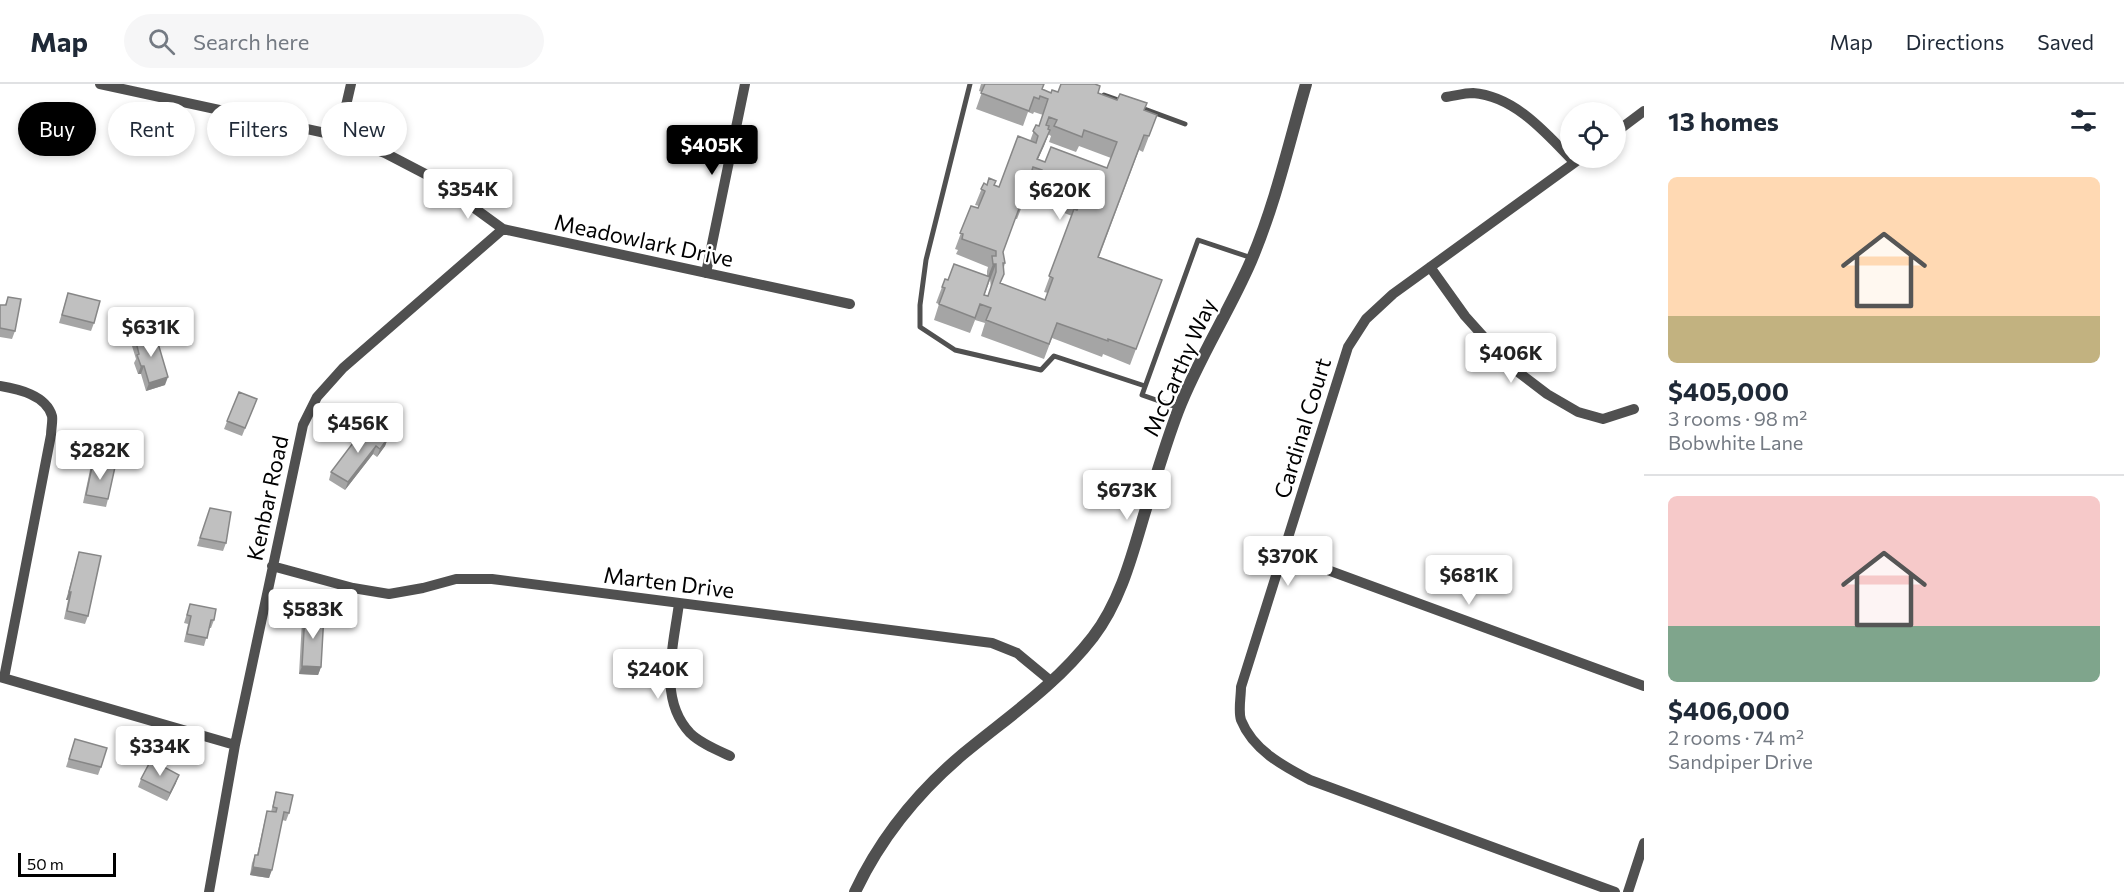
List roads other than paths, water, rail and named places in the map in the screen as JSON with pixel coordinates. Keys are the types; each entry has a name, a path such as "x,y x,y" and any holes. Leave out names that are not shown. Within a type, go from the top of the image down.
{"street":[{"name":"Meadowlark Drive","path":"100,84 321,132"},
{"path":"347,102 351,84"},
{"path":"706,273 745,84"},
{"name":"McCarthy Way","path":"855,892 878,849 921,794 961,756 1052,682 1095,635 1114,601 1132,556 1179,408 1252,258 1306,84"},
{"path":"1446,97 1471,93 1494,97 1520,112 1560,145"},
{"path":"1626,124 1644,111"},
{"name":"Meadowlark Drive","path":"391,156 433,178 503,229 850,304"},
{"name":"Cardinal Court","path":"1566,168 1393,294 1366,319 1347,347 1241,687 1240,718 1256,745 1282,765 1310,780 1615,892"},
{"name":"Kenbar Road","path":"209,892 235,745 303,425 317,397 343,368 503,229"},
{"path":"1430,267 1465,316 1509,365 1548,394 1578,412 1602,418 1634,409"},
{"path":"0,386 15,389 41,400 52,416 49,446 2,677 235,745"},
{"path":"1284,554 1644,686"},
{"name":"Marten Drive","path":"272,566 353,588 389,594 456,579 492,579 992,643 1017,653 1052,682"},
{"path":"679,603 669,685 676,711 690,733 730,756"},
{"path":"1628,892 1644,843"}],"lane":[{"path":"970,84 926,260 920,305 920,327 955,350 1041,370 1054,356 1145,386"},
{"path":"1092,91 1185,124"},
{"path":"1179,408 1142,395 1198,240 1252,258"}]}
